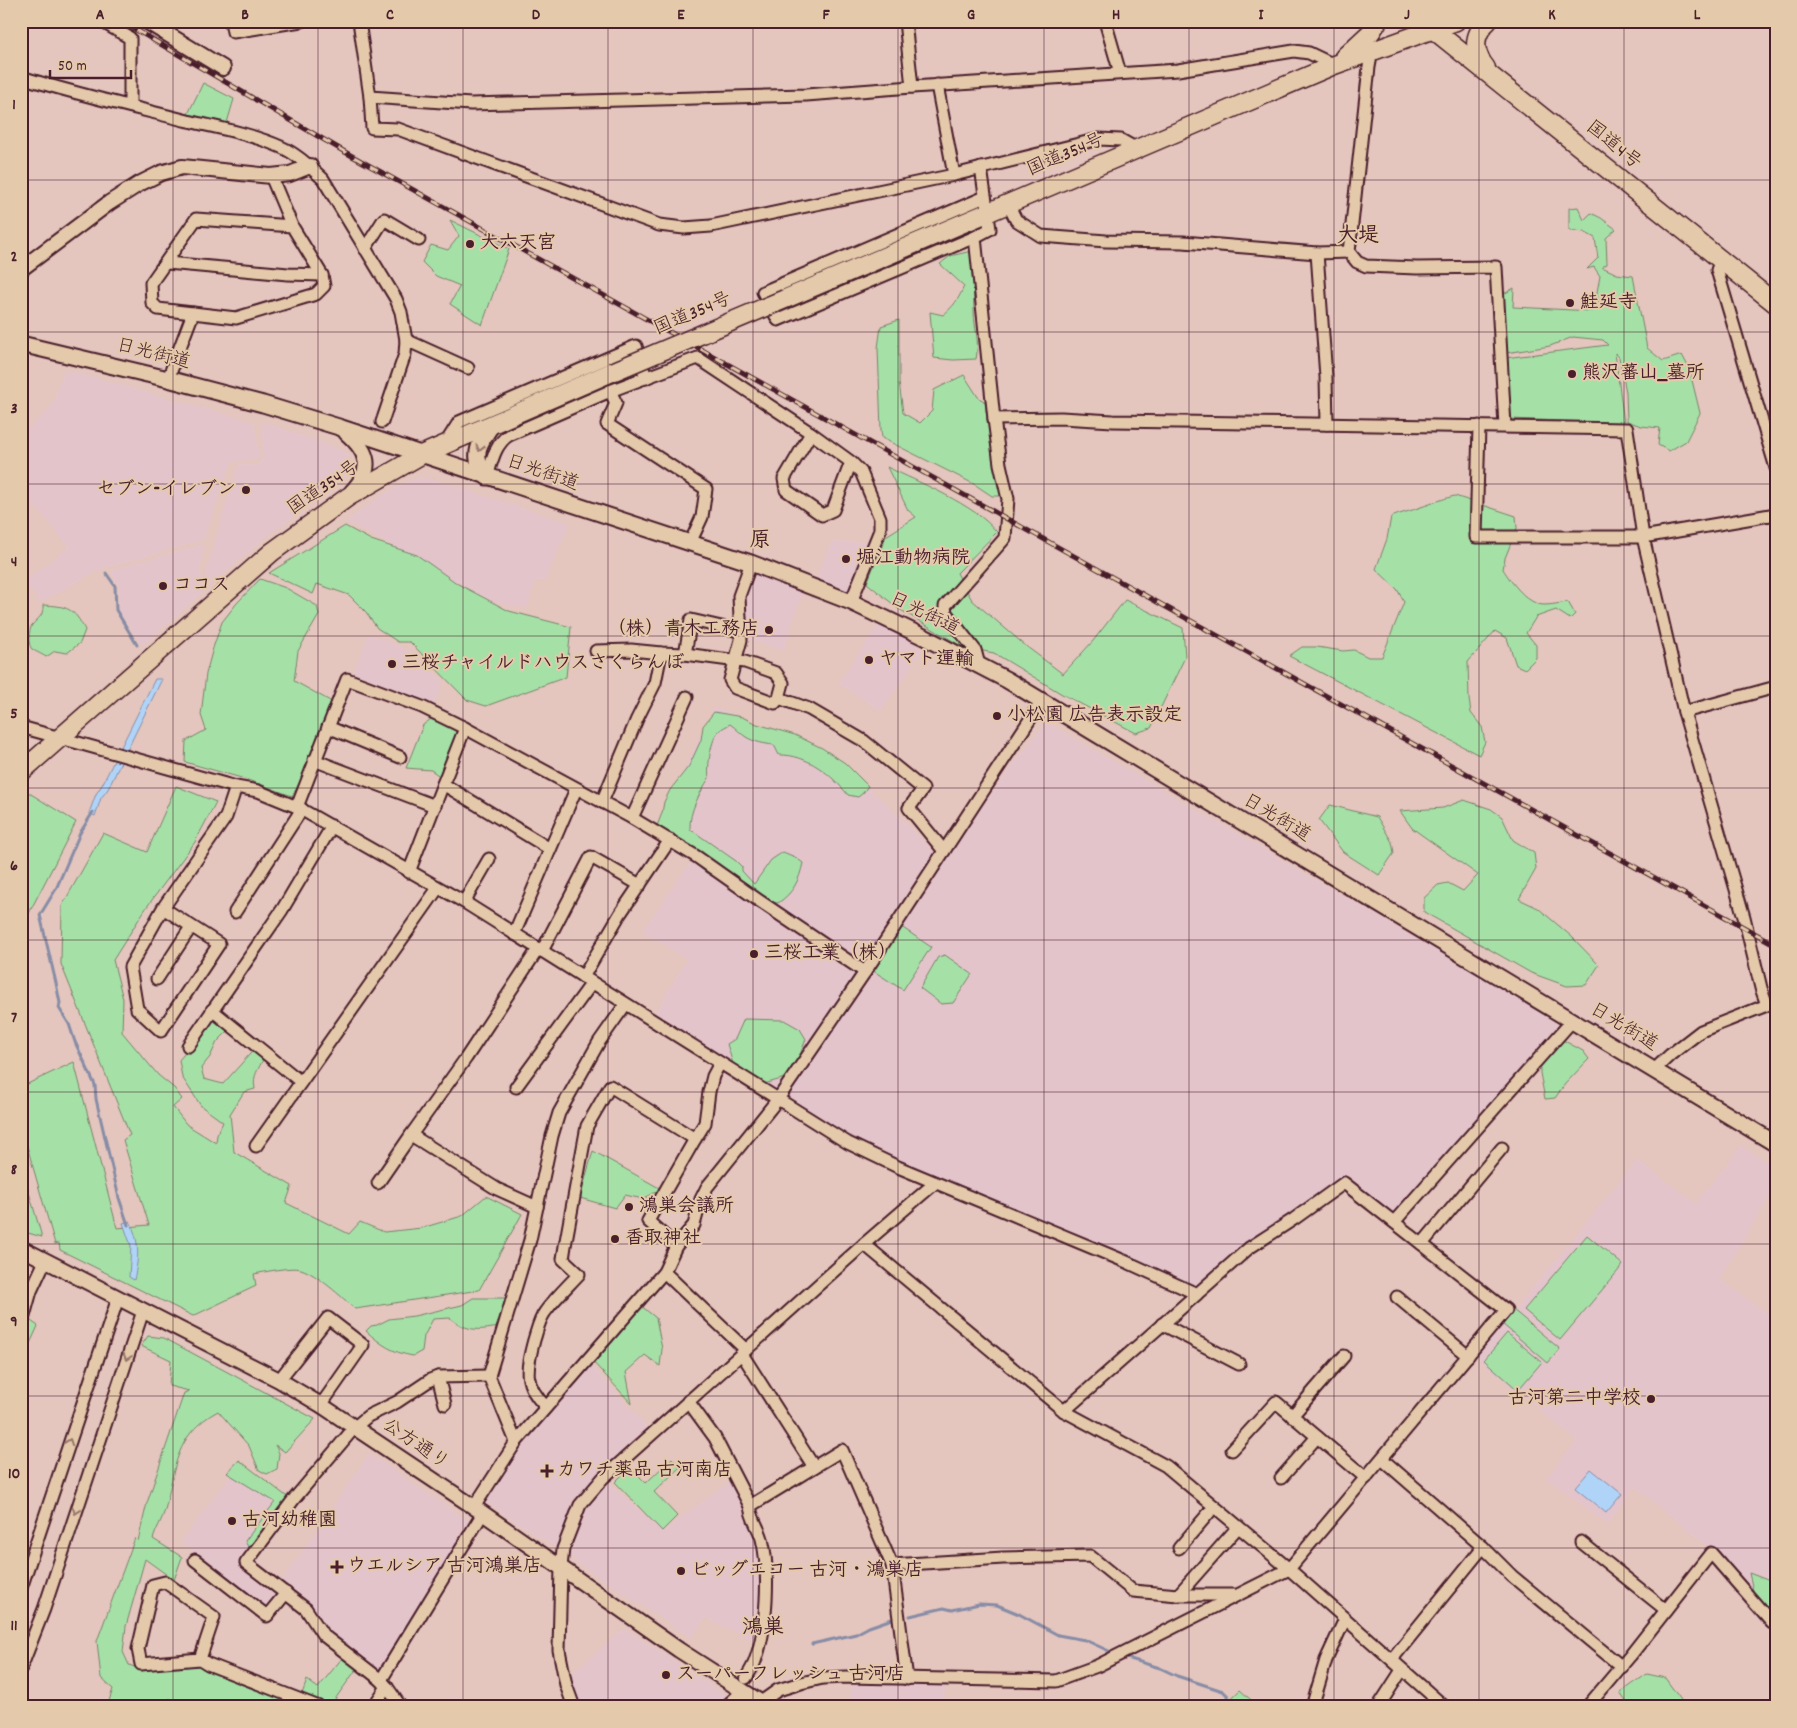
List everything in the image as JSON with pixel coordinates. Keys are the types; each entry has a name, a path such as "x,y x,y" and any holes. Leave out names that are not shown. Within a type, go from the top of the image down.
{"highway":[{"path":"1334,65 1371,32 1378,21"},
{"name":"国道354号","path":"21,772 28,757 61,737 272,552 348,497 421,455 495,421 785,299 986,205 1008,204 1334,65 1372,51 1428,25 1456,21"},
{"path":"1488,21 1479,32 1475,47 1483,64 1496,80"},
{"name":"国道4号","path":"1428,25 1776,304"}],"main road":[{"name":"日光街道","path":"21,344 168,379 263,404 342,428 752,563 851,602 979,665 1042,701 1776,1144"},
{"path":"487,477 478,463 478,451 484,435 495,421"},
{"path":"342,428 361,446 366,463 365,475 361,483 348,497"}],"street":[{"path":"101,21 130,38 130,106"},
{"path":"146,21 223,68"},
{"path":"231,21 233,32 301,21"},
{"path":"359,21 370,97 372,128 398,129 659,225 684,228 710,226 954,175 1099,139 1121,140 1137,149"},
{"path":"905,21 912,87"},
{"path":"1105,21 1120,73"},
{"path":"1372,51 1349,252 1357,262 1366,266 1418,268 1496,267 1505,426"},
{"path":"370,97 481,104 806,96 937,85 1178,70 1294,52 1309,53 1334,65"},
{"path":"21,77 266,142 292,153 310,166 323,179 396,299 401,312 406,340 405,354 382,422"},
{"path":"937,85 954,175"},
{"path":"21,269 109,203 161,173 182,168 271,176 290,174 310,166"},
{"path":"981,168 990,229 778,320 763,292 986,205"},
{"path":"271,176 292,226 322,276 324,286 316,294 236,318 158,309 152,303 151,283 167,263 196,219 292,226"},
{"path":"1008,204 1016,220 1041,236 1106,241 1183,242 1317,253 1349,252"},
{"path":"365,249 384,219 418,240"},
{"path":"975,237 994,419 1000,464 1008,498 1005,538 946,606 946,613 975,650 979,665"},
{"path":"1317,253 1326,377 1327,424"},
{"path":"1721,260 1717,270 1776,468"},
{"path":"167,263 322,276"},
{"path":"168,379 193,313"},
{"path":"406,340 468,368"},
{"path":"445,444 459,422 636,346 646,378"},
{"path":"487,477 497,448 504,438 610,391 698,358 811,433 851,462 861,472 880,518 880,530 851,602"},
{"path":"610,391 616,403 607,424 706,489 702,517 690,543"},
{"path":"994,419 1061,418 1113,421 1627,429 1643,537 1684,712 1741,907 1767,1005 1702,1031 1670,1055 1654,1070"},
{"path":"1479,426 1476,538 1643,537 1776,514"},
{"path":"811,433 784,479 786,490 822,515 833,510 851,462"},
{"path":"596,651 631,650 685,654 735,661 745,662 776,673 783,683 779,698 775,703 735,688 730,680 735,661 740,640 739,596 752,563"},
{"path":"685,654 691,620 739,631"},
{"path":"602,802 637,719 655,683 661,653"},
{"path":"235,912 299,808 314,760 347,679 422,707 465,728 632,818 698,857 865,972"},
{"path":"1684,712 1776,687"},
{"path":"632,818 687,697"},
{"path":"779,698 809,709 864,741 922,789 909,808 944,851"},
{"path":"373,1707 516,1442 664,1272 676,1246 694,1225 701,1199 707,1188 778,1099 865,972 1042,701"},
{"path":"21,727 236,787 258,791 299,808 464,902 625,1005 677,1035 848,1143 935,1183 1129,1262 1197,1294"},
{"path":"328,727 400,757"},
{"path":"409,872 465,728"},
{"path":"314,760 435,806"},
{"path":"443,784 550,850"},
{"path":"163,908 219,944 161,1031 137,1008 130,967 163,908 226,817 236,787"},
{"path":"514,934 576,789"},
{"path":"188,1046 282,910 332,826"},
{"path":"516,1087 588,980 620,914 670,840"},
{"path":"378,1183 540,950 591,857 640,885"},
{"path":"464,902 489,858"},
{"path":"256,1146 438,888"},
{"path":"157,979 191,927"},
{"path":"516,1442 489,1376 530,1240 552,1136 559,1113 600,1042 625,1005"},
{"path":"212,1010 301,1082"},
{"path":"1394,1222 1572,1021"},
{"path":"676,1246 648,1221 705,1123 713,1076 720,1063"},
{"path":"546,1407 536,1397 530,1385 527,1372 528,1362 544,1312 579,1274 563,1259 587,1126 610,1086 695,1139"},
{"path":"411,1135 497,1188 537,1208"},
{"path":"1422,1244 1502,1148"},
{"path":"574,1707 566,1685 559,1650 561,1567 563,1549 580,1505 603,1478 864,1244 935,1183"},
{"path":"764,1704 778,1690 823,1678 1056,1681 1097,1666 1289,1569 1506,1310 1344,1183 1249,1248 1064,1410"},
{"path":"864,1244 1064,1410 1166,1466 1289,1569 1445,1707"},
{"name":"公方通り","path":"21,1248 279,1380 321,1405 478,1510 679,1650 745,1685 764,1704"},
{"path":"21,1327 26,1313 26,1291 45,1261"},
{"path":"664,1272 744,1352 814,1467"},
{"path":"1397,1297 1468,1356"},
{"path":"21,1588 118,1298"},
{"path":"21,1668 47,1600 143,1311"},
{"path":"279,1380 328,1318 364,1345 321,1405"},
{"path":"1162,1324 1239,1364"},
{"path":"1292,1416 1344,1356"},
{"path":"401,1707 384,1684 323,1635 306,1609 246,1563 294,1499 355,1427 368,1416 397,1402 430,1380 438,1377 489,1376"},
{"path":"438,1377 445,1404"},
{"path":"688,1401 715,1438 750,1506 750,1512 762,1538 765,1558 766,1584 762,1637 755,1662 745,1685 726,1707"},
{"path":"1232,1450 1276,1402 1366,1478"},
{"path":"1281,1478 1317,1438"},
{"path":"750,1506 842,1450 892,1565 907,1679"},
{"path":"1382,1459 1483,1547 1512,1576 1622,1666"},
{"path":"1179,1548 1214,1507"},
{"path":"1178,1595 1238,1527"},
{"path":"1580,1542 1666,1610"},
{"path":"1392,1659 1483,1547"},
{"path":"1587,1707 1622,1666 1711,1553 1772,1623 1776,1619"},
{"path":"892,1565 1003,1558 1090,1556 1133,1591 1178,1595 1238,1595"},
{"path":"196,1560 267,1616 286,1593"},
{"path":"200,1658 214,1617 165,1582 153,1585 138,1649 141,1664 200,1658 208,1664 320,1707"},
{"path":"1312,1707 1326,1660 1345,1619"},
{"path":"1378,1707 1402,1670"}],"shaded area":[{"path":"66,370 254,422 260,459 232,462 203,540 98,570 40,603 25,581 69,547 21,488 21,437 53,405 60,380"},
{"path":"262,421 348,453 350,473 328,493 268,535 213,584 205,575 238,465 257,465 263,459"},
{"path":"416,478 428,478 570,523 544,582 535,580 527,609 493,602 346,521 390,490"},
{"path":"832,542 870,542 848,592 816,578"},
{"path":"204,544 200,575 211,585 142,646 118,610 119,588 111,570"},
{"path":"755,574 803,592 783,651 746,638 744,599"},
{"path":"880,623 923,649 881,711 838,683"},
{"name":"三桜チャイルドハウスさくらんぼ","path":"369,634 416,653 443,682 433,708 352,675"},
{"path":"714,707 822,748 882,800 936,853 863,966 657,826"},
{"path":"1046,722 1556,1020 1558,1028 1391,1217 1344,1180 1243,1247 1195,1288 961,1189 853,1139 787,1097 957,838"},
{"path":"692,860 856,974 777,1093 654,1015 687,959 642,931"},
{"name":"古河第二中学校","path":"1741,1146 1776,1168 1776,1187 1719,1279 1776,1320 1776,1607 1773,1610 1708,1546 1635,1487 1607,1524 1546,1478 1577,1441 1476,1357 1637,1160 1696,1203"},
{"path":"589,1363 649,1429 601,1474 559,1550 481,1499 517,1444"},
{"path":"369,1454 473,1524 380,1675 327,1633 314,1610 280,1584"},
{"name":"古河幼稚園","path":"237,1466 283,1500 237,1562 278,1592 267,1607 181,1542"},
{"path":"606,1480 663,1531 730,1481 743,1507 756,1542 761,1570 758,1642 705,1618 691,1638 565,1554 582,1507"},
{"path":"625,1628 728,1697 718,1707 580,1707 569,1676"},
{"path":"945,1683 944,1706 994,1707 851,1707 850,1684"}],"green space":[{"path":"203,83 234,99 226,126 187,116"},
{"path":"1578,207 1584,220 1591,213 1616,229 1606,238 1607,264 1602,267 1617,274 1633,276 1647,348 1663,361 1682,355 1689,368 1700,413 1686,441 1669,451 1658,445 1660,428 1641,426 1627,421 1626,392 1619,357 1615,353 1624,423 1510,419 1505,358 1608,345 1603,340 1573,337 1550,346 1506,353 1504,294 1514,288 1513,307 1592,311 1598,304 1597,292 1600,276 1594,267 1587,269 1598,258 1595,238 1584,232 1569,230 1569,208"},
{"path":"450,220 509,249 482,325 450,304 460,286 436,276 422,262 431,245 448,250 459,236"},
{"path":"972,251 974,317 977,340 976,359 953,360 934,358 930,312 943,315 950,309 964,286 940,264 950,256"},
{"path":"899,320 899,382 903,413 920,423 932,411 934,390 964,375 978,397 985,402 987,418 991,429 996,476 1003,496 992,496 974,484 882,438 878,348 881,326"},
{"path":"887,467 961,503 975,512 997,532 957,573 972,600 1027,647 1063,674 1093,641 1125,600 1183,628 1185,657 1151,728 1136,733 1062,694 994,653 963,647 899,609 867,583 886,536 916,517 908,510"},
{"path":"1455,496 1516,516 1517,528 1505,558 1503,569 1515,586 1532,601 1544,605 1568,602 1575,614 1570,619 1556,610 1536,617 1526,633 1536,645 1536,658 1525,669 1516,665 1507,638 1495,631 1468,662 1471,713 1482,727 1485,742 1479,755 1289,656 1302,647 1317,647 1343,651 1354,650 1368,657 1382,657 1404,602 1397,589 1376,569 1387,539 1391,517"},
{"path":"345,526 371,540 417,555 458,584 509,611 571,627 566,677 486,706 467,700 410,642 398,642 377,628 366,612 349,595 317,584 313,594 269,573"},
{"path":"260,579 286,588 317,606 319,615 298,651 294,681 332,702 304,776 292,796 245,779 185,762 186,741 206,730 201,715 206,674 222,622"},
{"path":"43,605 58,606 69,610 77,617 85,630 80,643 67,653 55,651 46,657 30,647 30,630 42,614"},
{"path":"714,712 742,717 757,724 795,735 822,748 845,763 868,786 858,797 848,795 827,773 818,767 799,758 779,755 774,745 749,739 730,724 716,735 710,753 709,778 693,809 690,829 736,861 754,884 771,860 783,852 803,863 795,886 778,903 745,897 726,883 706,873 686,855 667,833 657,826 664,802 670,790 689,766 701,740 703,726"},
{"path":"431,719 461,730 441,777 431,770 406,768 423,725"},
{"path":"176,786 216,802 195,842 146,908 113,960 123,999 122,1032 158,1075 174,1088 182,1099 173,1107 187,1125 216,1143 217,1135 223,1122 201,1106 182,1077 179,1060 216,1017 229,1030 217,1042 210,1057 201,1068 204,1079 223,1084 259,1044 264,1057 255,1076 255,1089 244,1092 230,1114 234,1152 292,1186 286,1203 349,1234 360,1222 384,1232 422,1228 462,1216 486,1196 522,1214 479,1290 355,1309 329,1286 307,1272 297,1268 285,1269 254,1274 256,1286 193,1316 60,1250 59,1243 55,1244 21,1125 21,1087 74,1062 117,1228 149,1225 123,1140 130,1135 61,964 62,906 103,833 147,852"},
{"path":"26,791 76,822 28,915 21,913 21,796"},
{"path":"1464,800 1491,809 1502,817 1513,840 1534,853 1536,869 1519,899 1538,908 1572,937 1599,965 1586,985 1567,986 1531,973 1424,912 1424,898 1438,885 1448,883 1463,891 1478,875 1412,828 1400,811 1443,808"},
{"path":"1330,805 1377,817 1392,842 1394,853 1379,875 1343,852 1319,820"},
{"path":"900,926 931,947 903,990 872,970"},
{"path":"945,955 972,974 953,1003 941,1004 920,988 938,957"},
{"path":"744,1019 784,1020 800,1029 806,1039 800,1055 785,1078 764,1084 733,1064 727,1044 735,1039"},
{"path":"1561,1039 1583,1051 1589,1059 1565,1084 1555,1098 1545,1099 1540,1064"},
{"path":"593,1151 661,1189 643,1199 625,1195 615,1208 580,1198"},
{"path":"21,1165 42,1237 21,1231"},
{"path":"1587,1235 1623,1265 1560,1340 1524,1310"},
{"path":"473,1298 507,1298 504,1313 498,1327 472,1329 450,1318 433,1319 424,1336 422,1351 413,1356 387,1347 366,1331 371,1326 389,1319 414,1316 462,1305"},
{"path":"640,1305 656,1318 662,1349 660,1366 645,1355 626,1372 632,1404 592,1361"},
{"path":"1512,1309 1560,1349 1548,1363 1501,1323"},
{"path":"28,1319 38,1326 21,1363 21,1335"},
{"path":"1507,1333 1542,1362 1518,1390 1484,1360"},
{"path":"148,1336 164,1338 315,1419 285,1452 275,1445 279,1453 277,1469 267,1474 259,1470 249,1446 218,1411 204,1420 193,1431 179,1453 165,1510 153,1539 182,1557 174,1580 145,1559 126,1626 123,1652 129,1665 140,1669 197,1662 302,1707 173,1707 170,1698 169,1707 107,1707 113,1689 101,1678 97,1641 135,1538 138,1541 147,1503 184,1393 189,1391 169,1386 171,1360 141,1346"},
{"path":"672,1458 680,1467 654,1492 677,1516 662,1531 615,1482 630,1467 646,1483"},
{"path":"239,1460 290,1499 250,1551 245,1541 275,1502 227,1473"},
{"path":"1749,1573 1770,1581 1776,1577 1776,1613 1773,1616 1755,1599"},
{"path":"343,1657 358,1667 330,1706 302,1694 307,1680 318,1688"},
{"path":"1647,1674 1665,1678 1686,1707 1630,1707 1620,1693"},
{"path":"1240,1690 1259,1707 1222,1707"}],"water":[{"path":"155,679 162,679 108,789 101,798 95,816 89,813 96,794"},
{"path":"130,1221 136,1237 138,1250 134,1280 129,1277 131,1246 123,1223"},
{"path":"1591,1469 1622,1494 1606,1513 1575,1488"}],"waterway":[{"path":"106,573 115,586 116,610 137,645"},
{"path":"93,812 80,833 56,889 40,915 56,983 60,1003 59,1008 69,1024 75,1042 95,1085 96,1099 119,1198 128,1225"},
{"path":"910,1616 944,1608 952,1610 979,1604 997,1605 1019,1614 1058,1635 1085,1640 1109,1651"},
{"path":"812,1644 856,1634 892,1619"},
{"path":"1127,1658 1223,1691 1228,1696 1230,1707"}],"railway":[{"path":"121,21 345,152 1776,945"}],"place":[{"name":"大六天宮","path":"470,244"},
{"name":"鮭延寺","path":"1570,303"},
{"name":"熊沢蕃山_墓所","path":"1572,374"},
{"name":"セブン-イレブン","path":"246,490"},
{"name":"堀江動物病院","path":"846,559"},
{"name":"ココス","path":"163,586"},
{"name":"（株）青木工務店","path":"769,630"},
{"name":"ヤマト運輸","path":"869,660"},
{"name":"三桜チャイルドハウスさくらんぼ","path":"392,664"},
{"name":"小松園 広告表示設定","path":"997,716"},
{"name":"三桜工業（株）","path":"754,954"},
{"name":"鴻巣会議所","path":"629,1207"},
{"name":"香取神社","path":"615,1239"},
{"name":"古河第二中学校","path":"1651,1399"},
{"name":"カワチ薬品 古河南店","path":"547,1471"},
{"name":"古河幼稚園","path":"232,1521"},
{"name":"ウエルシア 古河鴻巣店","path":"337,1567"},
{"name":"ビッグエコー 古河・鴻巣店","path":"681,1571"},
{"name":"スーパーフレッシュ 古河店","path":"666,1675"}],"district":[{"name":"大堤","path":"1358,237"},
{"name":"原","path":"760,542"},
{"name":"鴻巣","path":"763,1629"}]}
